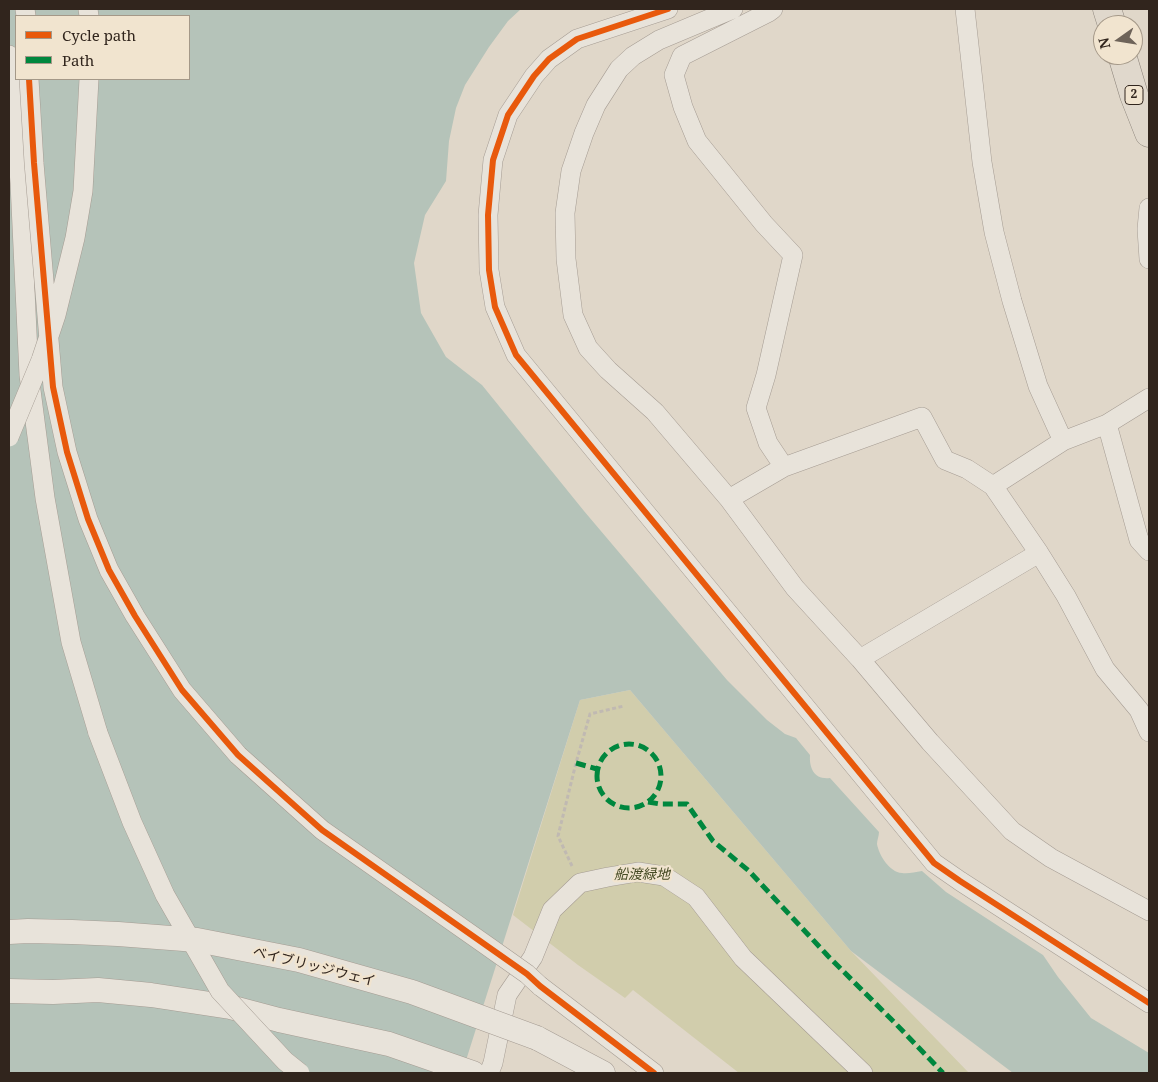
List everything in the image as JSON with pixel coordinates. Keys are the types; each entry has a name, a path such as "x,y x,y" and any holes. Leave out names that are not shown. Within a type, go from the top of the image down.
{"main road":[{"name":"2","path":"1127,65 1142,92 1149,133"}],"street":[{"path":"668,9 577,39 549,59 534,76 508,115 493,160 488,215 489,270 495,307 516,355 934,862 960,881 1149,1003"},
{"path":"733,9 659,40 633,56 619,69 596,105 584,132 571,171 564,213 566,259 573,315 588,348 608,370 655,412 729,499 795,588 860,659 930,742 1012,831 1051,858 1149,911"},
{"path":"773,9 682,56 674,75 683,108 697,141 764,224 793,255 766,375 756,408 768,443 784,467"},
{"path":"965,9 982,162 994,232 1012,301 1038,386 1063,441"},
{"path":"9,55 20,183 29,375 45,498 71,642 98,734 132,822 165,895 220,991 285,1061 300,1073"},
{"path":"29,80 34,163 53,387 67,452 88,519 109,570 135,616 182,690 238,755 322,830 527,974 654,1073"},
{"path":"9,437 41,360 56,315 74,238 82,191 90,80"},
{"path":"1149,208 1147,229 1149,259"},
{"path":"994,486 1063,441 1107,424 1149,398"},
{"path":"729,499 784,467 922,417 945,460 967,469 994,486 1066,596 1105,669 1144,705 1149,732"},
{"path":"1107,424 1139,540 1149,552"},
{"path":"860,659 1039,553"},
{"path":"489,1073 493,1063 507,995 532,957 552,910 580,883 638,872 664,876 696,896 743,958 863,1073"},
{"name":"ベイブリッジウェイ","path":"9,932 81,932 197,940 300,960 412,992 537,1038 603,1073"},
{"path":"9,991 98,990 151,995 230,1007 390,1044 473,1073"}],"path":[{"path":"580,883 558,836 573,772 590,714 624,706"}],"green space":[{"name":"船渡緑地","path":"630,690 851,951 969,1073 739,1073 633,990 625,998 513,915 580,700"}],"shaded area":[{"path":"9,9 521,9 508,21 465,85 456,108 449,141 446,181 425,215 414,263 421,313 446,357 482,385 584,511 727,680 767,720 785,734 796,738 810,755 814,772 820,777 830,778 879,832 878,848 882,858 893,870 902,873 922,871 946,892 1043,955 1091,1018 1149,1053 1149,1073 1013,1073 851,951 630,690 580,700 462,1073 9,1073"}],"marked path":[{"path":"629,744 647,750 655,758 661,776 655,794 647,802 629,808 611,802 603,794 597,776 603,758 611,750 629,744"},
{"path":"576,763 597,769"},
{"path":"648,802 687,804 713,841 749,871 828,956 943,1073"}],"cycle path":[{"path":"668,9 577,39 549,59 534,76 508,115 493,160 488,215 489,270 495,307 516,355 934,863 1149,1003"},
{"path":"29,80 34,163 53,387 67,452 88,519 109,570 135,616 182,690 238,755 322,830 527,974 654,1073"}]}
